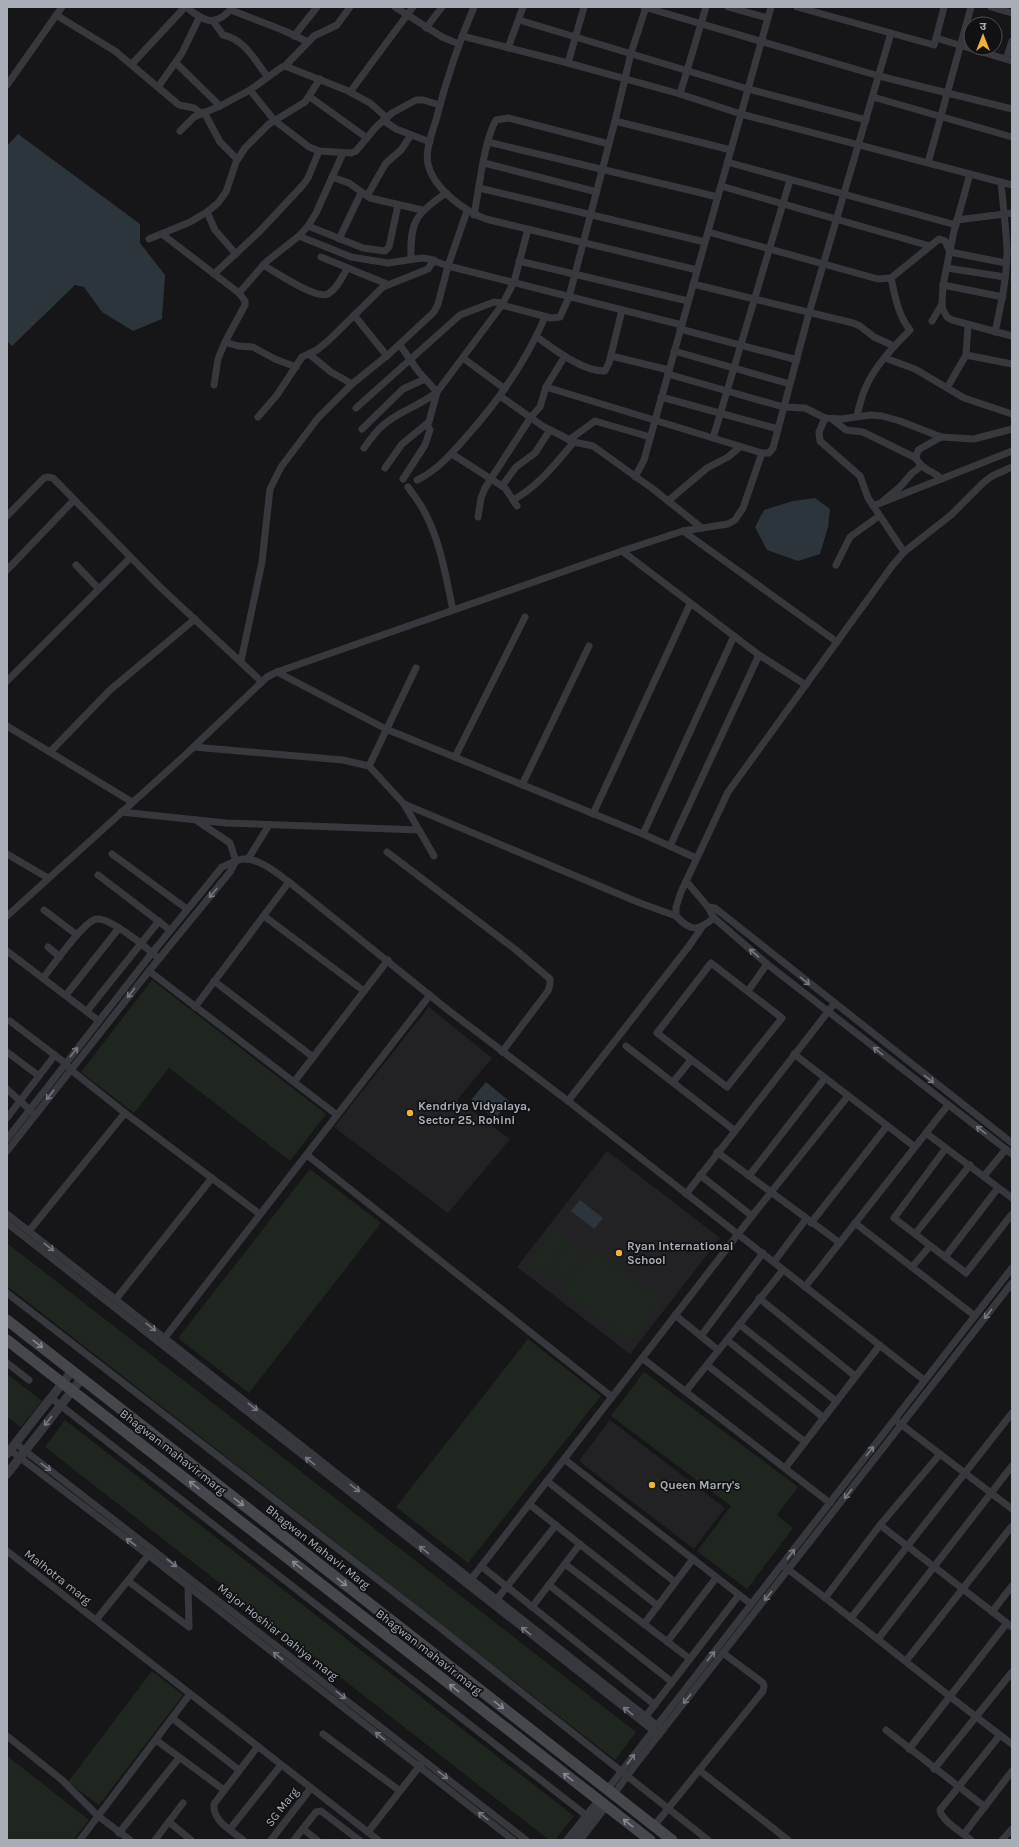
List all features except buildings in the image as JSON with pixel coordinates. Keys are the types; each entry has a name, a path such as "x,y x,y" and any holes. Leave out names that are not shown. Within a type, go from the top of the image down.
{"main road":[{"name":"Bhagwan Mahavir Marg","path":"7,1320 611,1792"},
{"path":"7,1340 62,1383"},
{"name":"Bhagwan mahavir marg","path":"62,1383 645,1838"},
{"path":"415,1657 423,1646"},
{"path":"611,1792 672,1840"}],"street":[{"path":"7,85 62,7"},
{"path":"132,64 186,7 199,18 213,21 220,18 232,8 308,42"},
{"path":"294,36 317,7"},
{"path":"180,132 194,117 220,106 250,90 285,66 319,32 337,25 350,7"},
{"path":"395,7 426,28 459,44"},
{"path":"350,92 413,7"},
{"path":"426,28 442,7"},
{"path":"474,7 459,44 440,104 427,155 429,171 446,193 471,213 528,229 697,270"},
{"path":"508,48 523,7"},
{"path":"568,63 584,7"},
{"path":"356,408 400,371 409,360 432,342 460,315 494,302 544,317 560,317 569,297 610,144 624,79 645,7 879,76 1012,109"},
{"path":"680,94 706,7"},
{"path":"728,7 768,18"},
{"path":"635,477 644,460 771,7"},
{"path":"797,7 934,45 944,7"},
{"path":"928,163 971,7"},
{"path":"990,7 1012,13"},
{"path":"56,15 115,51 179,105 194,108 203,113 220,142 237,159"},
{"path":"158,87 184,50 199,18"},
{"path":"519,20 748,89 866,120"},
{"path":"213,21 223,35 232,37 242,44 268,77"},
{"path":"546,387 740,447 762,453 769,453 771,451 809,313 891,33"},
{"path":"462,36 680,94 741,114 1012,185"},
{"path":"936,38 1009,60 1012,41"},
{"path":"176,63 220,106"},
{"path":"285,66 350,92 370,103 396,128 430,142"},
{"path":"150,239 190,222 208,212 223,197 237,159 274,120 299,107 310,97 320,79"},
{"path":"250,90 274,120 309,147 319,151 343,153 351,153 356,151 385,119 416,100 440,104"},
{"path":"310,97 367,138"},
{"path":"872,97 1012,137"},
{"path":"241,661 262,562 268,500 272,484 281,467 318,418 352,384 400,345 434,312 438,304 448,266 471,213 479,188 490,132 496,120 508,118 610,144"},
{"path":"615,121 731,150"},
{"path":"339,238 364,194 386,163 401,150 411,135"},
{"path":"488,142 603,168 718,197"},
{"path":"214,274 259,232 303,185 308,178 319,151"},
{"path":"239,293 263,265 299,236 308,226 316,213 343,153"},
{"path":"728,162 844,195 956,222 1012,213"},
{"path":"484,163 597,192"},
{"path":"970,174 956,222 943,285 942,304 947,317 968,326 1012,336"},
{"path":"332,177 349,184 364,194 398,205 422,210"},
{"path":"713,438 790,180"},
{"path":"995,332 1003,296 1008,230 1004,214 1000,182"},
{"path":"721,186 837,218 930,246"},
{"path":"479,188 705,242"},
{"path":"411,259 412,231 422,210 446,193"},
{"path":"308,226 363,248 385,251 389,247 398,205"},
{"path":"208,212 215,230 236,254"},
{"path":"364,448 380,428 393,418 422,403 437,392 502,304 514,282 528,229"},
{"path":"708,232 878,279 891,278 938,239 945,241 950,252"},
{"path":"162,234 239,293 245,301 245,305 225,342 217,364 214,385"},
{"path":"299,236 351,257 388,263 422,258 434,260 448,266 622,310 740,345 797,360"},
{"path":"950,252 1006,263"},
{"path":"321,257 347,269 387,284"},
{"path":"258,417 277,395 302,358 323,345 387,284 428,269 434,260"},
{"path":"519,261 688,301"},
{"path":"263,265 308,290 322,295 330,293 335,288 347,269"},
{"path":"947,268 1005,277"},
{"path":"856,416 865,388 894,346 910,330 901,317 891,278"},
{"path":"693,284 860,326 874,337 894,346"},
{"path":"943,285 1003,296"},
{"path":"932,321 942,304"},
{"path":"536,336 565,356 585,367 605,371 608,369 622,310"},
{"path":"354,315 387,356"},
{"path":"418,480 438,467 452,454 500,396 525,358 544,317"},
{"path":"947,388 966,355 968,326"},
{"path":"225,342 253,347 275,359 296,367"},
{"path":"400,345 409,360 437,392"},
{"path":"674,351 790,384"},
{"path":"309,354 331,372 352,384"},
{"path":"966,355 1012,364"},
{"path":"478,517 480,498 530,417 540,407 546,387 565,356"},
{"path":"611,356 783,407 805,408 829,419 846,430 863,432 916,458 922,466 935,473 942,479"},
{"path":"462,358 505,388"},
{"path":"885,358 915,369 964,398 1012,414"},
{"path":"362,429 386,403 403,389 425,379"},
{"path":"385,468 402,444 427,424 431,417 437,392"},
{"path":"500,396 550,430 571,441 593,446 702,528"},
{"path":"661,397 778,429"},
{"path":"904,552 864,491 860,476 820,440 819,432 829,419 856,416 882,416 900,421 941,437 974,439 1012,429"},
{"path":"452,454 502,486 515,503 540,480 571,441 595,421 650,437"},
{"path":"403,479 426,445 430,430 427,424"},
{"path":"502,486 516,467 536,453 550,430"},
{"path":"916,458 918,450 941,437"},
{"path":"668,501 707,468 732,454 740,447"},
{"path":"873,506 1012,451"},
{"path":"7,916 194,747 262,682 277,672 622,551 684,531 728,524 739,516 743,508 762,453"},
{"path":"882,503 889,495 900,487 912,473 922,466"},
{"path":"676,916 676,907 686,881 728,792 892,566 904,552 952,515 983,483 992,476 1012,467"},
{"path":"7,516 47,477 53,478 130,558 262,682"},
{"path":"408,487 425,513 432,528 440,552 453,610"},
{"path":"7,570 74,500"},
{"path":"836,565 850,537 879,516"},
{"path":"684,531 837,642"},
{"path":"622,551 690,604 759,654 806,685"},
{"path":"7,681 130,558"},
{"path":"76,565 99,589"},
{"path":"593,814 690,604"},
{"path":"455,757 525,617"},
{"path":"50,752 110,690 195,619"},
{"path":"643,834 734,636"},
{"path":"522,785 589,646"},
{"path":"670,846 759,654"},
{"path":"369,766 416,668"},
{"path":"277,672 386,729 643,834 696,858"},
{"path":"7,726 132,802"},
{"path":"194,747 343,760 369,766 404,804 434,856"},
{"path":"404,804 640,903 676,916 692,928 702,927"},
{"path":"121,812 196,820 269,825 419,830"},
{"path":"7,1139 71,1070 230,872 236,861 230,843 196,820"},
{"path":"248,859 269,825"},
{"path":"387,852 516,950 550,979 548,990 502,1052"},
{"path":"7,854 48,878"},
{"path":"112,854 187,909"},
{"path":"7,1151 65,1063 187,909 222,867 236,861 248,859 270,869 289,882 502,1052 568,1101 924,1380"},
{"path":"98,875 170,930"},
{"path":"686,881 708,907 714,918 767,964 1012,1154"},
{"path":"195,1007 289,882"},
{"path":"708,907 715,908 1012,1144"},
{"path":"44,910 77,935"},
{"path":"264,916 364,990"},
{"path":"568,1101 702,927 714,918"},
{"path":"43,978 77,935 90,922 96,919 107,920 159,959"},
{"path":"87,1011 159,921"},
{"path":"66,995 119,928"},
{"path":"48,947 60,957"},
{"path":"7,951 99,1021"},
{"path":"294,1082 388,960"},
{"path":"711,963 782,1018 727,1087 692,1060 657,1033 711,963"},
{"path":"748,991 767,964"},
{"path":"149,971 337,1115"},
{"path":"214,981 313,1057"},
{"path":"162,1341 430,995"},
{"path":"686,1194 734,1130 834,1004"},
{"path":"10,1021 55,1055 71,1070 125,1113 260,1214"},
{"path":"626,1046 734,1130"},
{"path":"7,1052 39,1076"},
{"path":"794,1054 915,1147"},
{"path":"7,1118 55,1055"},
{"path":"673,1082 692,1060"},
{"path":"749,1176 825,1078"},
{"path":"7,1089 32,1112"},
{"path":"469,1582 752,1216 848,1096"},
{"path":"805,1286 948,1105"},
{"path":"29,1231 125,1113"},
{"path":"774,1262 888,1126"},
{"path":"926,1133 1012,1198"},
{"path":"946,1148 894,1218 966,1274 1012,1214"},
{"path":"984,1176 1006,1149"},
{"path":"717,1152 770,1193 840,1243"},
{"path":"307,1155 612,1396"},
{"path":"914,1234 970,1165"},
{"path":"700,1175 752,1216"},
{"path":"116,1299 212,1178"},
{"path":"945,1257 998,1188"},
{"path":"7,1214 116,1299 162,1341"},
{"path":"7,1223 162,1341 661,1732"},
{"path":"855,1223 975,1316"},
{"path":"912,1267 930,1246"},
{"path":"701,1336 763,1253"},
{"path":"611,1792 621,1771 1012,1268"},
{"path":"686,1391 759,1298 783,1270"},
{"path":"611,1792 628,1776 1012,1283"},
{"path":"7,1293 340,1549 708,1840"},
{"path":"759,1298 855,1376"},
{"path":"675,1315 718,1350"},
{"path":"739,1324 836,1401"},
{"path":"727,1340 824,1418"},
{"path":"785,1468 880,1345"},
{"path":"642,1358 830,1503"},
{"path":"7,1362 29,1380"},
{"path":"706,1365 805,1442"},
{"path":"11,1449 72,1371"},
{"path":"7,1474 82,1378"},
{"path":"51,1398 586,1816"},
{"path":"851,1618 1012,1413"},
{"path":"895,1419 1012,1509"},
{"name":"Major Hoshiar Dahiya marg","path":"11,1449 23,1454 153,1549 526,1840"},
{"name":"Major Hoshiar Dahiya marg","path":"23,1454 148,1555 513,1840"},
{"path":"825,1598 880,1525 940,1454"},
{"path":"564,1459 751,1604"},
{"path":"878,1639 1012,1466"},
{"path":"547,1481 676,1582"},
{"path":"529,1504 658,1606"},
{"path":"497,1599 556,1525"},
{"path":"880,1525 1009,1625 949,1697 909,1749"},
{"path":"906,1661 1012,1526"},
{"path":"532,1607 580,1544"},
{"path":"96,1620 153,1549"},
{"name":"Malhotra marg","path":"7,1551 378,1840"},
{"path":"644,1624 693,1559"},
{"path":"565,1564 690,1659"},
{"path":"782,1565 906,1661 949,1697 1012,1744"},
{"path":"481,1566 654,1705"},
{"path":"667,1642 716,1578"},
{"path":"128,1581 189,1627 188,1586"},
{"path":"469,1582 497,1599 646,1716 655,1727"},
{"path":"549,1585 672,1682"},
{"path":"992,1612 1012,1586"},
{"path":"646,1716 739,1595"},
{"path":"728,1634 734,1639"},
{"path":"654,1826 762,1691 764,1686 760,1680 723,1653"},
{"path":"934,1769 1012,1672"},
{"path":"80,1840 190,1694"},
{"path":"172,1718 240,1770"},
{"path":"886,1730 958,1788 985,1807"},
{"path":"323,1734 400,1791"},
{"path":"971,1840 940,1815 942,1806 1000,1735"},
{"path":"7,1736 62,1780 98,1816 130,1840"},
{"path":"156,1740 224,1790"},
{"path":"243,1840 216,1818 213,1810 214,1804 258,1746"},
{"path":"119,1833 179,1758"},
{"path":"294,1840 316,1812 320,1811 357,1838 400,1791 425,1760"},
{"path":"230,1829 281,1765"},
{"path":"699,1770 788,1840"},
{"path":"964,1834 1012,1771"},
{"name":"SG Marg","path":"271,1840 311,1788"},
{"path":"155,1840 183,1803"},
{"path":"568,1840 586,1816 602,1803"},
{"path":"579,1840 602,1803"},
{"path":"169,1822 192,1840"},
{"path":"303,1829 317,1840"},
{"path":"1002,1840 1012,1829"}],"shaded area":[{"path":"18,134 140,224 140,243 165,275 162,319 133,331 102,312 84,287 75,285 12,346 7,341 7,146"},
{"path":"815,498 830,509 828,527 820,554 798,561 767,550 755,527 764,510 793,501"},
{"path":"152,980 326,1114 290,1161 169,1068 134,1113 81,1072"},
{"name":"Kendriya Vidyalaya, Sector 25, Rohini","path":"429,1007 492,1058 457,1100 510,1139 448,1213 334,1127"},
{"path":"486,1082 509,1101 495,1119 471,1100"},
{"name":"Ryan International School","path":"607,1151 720,1238 630,1354 517,1267"},
{"path":"310,1169 381,1223 249,1393 178,1338"},
{"path":"580,1200 603,1218 594,1229 571,1211"},
{"path":"554,1228 571,1240 543,1275 528,1263"},
{"path":"571,1242 587,1255 563,1284 547,1272"},
{"path":"7,1243 636,1732 615,1760 7,1286"},
{"path":"595,1249 662,1301 629,1343 562,1291"},
{"path":"528,1339 601,1396 468,1563 396,1507"},
{"path":"644,1372 798,1487 777,1515 793,1528 747,1589 697,1551 731,1506 611,1416"},
{"path":"7,1374 42,1401 21,1427 7,1417"},
{"path":"65,1420 574,1816 555,1840 549,1840 45,1447"},
{"name":"Queen Marry's","path":"610,1420 725,1508 694,1549 579,1461"},
{"path":"152,1671 183,1695 99,1805 68,1782"},
{"path":"7,1756 89,1820 73,1840 7,1840"}],"place":[{"name":"Kendriya Vidyalaya, Sector 25, Rohini","path":"410,1113"},
{"name":"Ryan International School","path":"619,1253"},
{"name":"Queen Marry's","path":"652,1485"}]}
